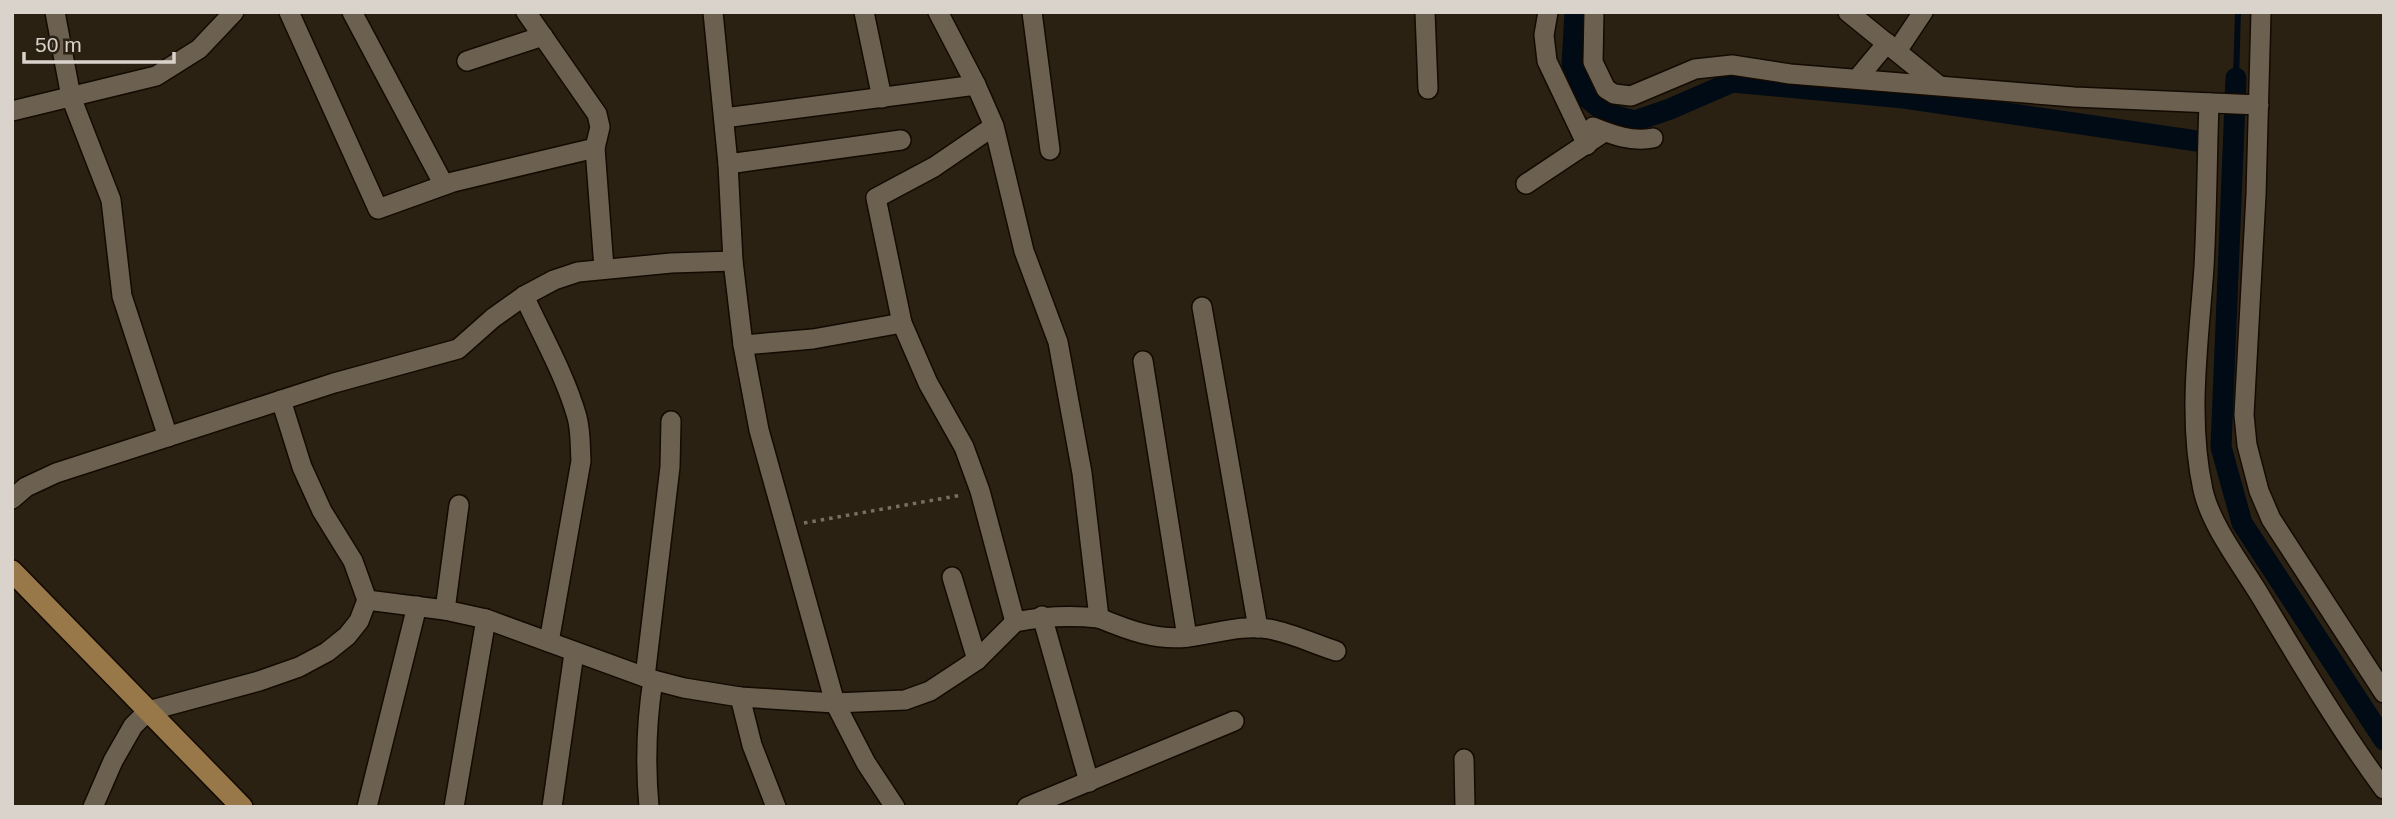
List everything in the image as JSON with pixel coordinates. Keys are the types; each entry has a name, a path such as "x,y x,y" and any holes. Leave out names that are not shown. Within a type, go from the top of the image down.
{"main road":[{"path":"12,571 242,807"}],"street":[{"path":"55,12 71,97 111,200 122,296 168,437"},
{"path":"289,12 377,209 443,185 595,148"},
{"path":"352,12 443,185"},
{"path":"526,12 597,114 600,127 595,148 604,268"},
{"path":"713,12 728,164 733,261 743,345 759,430 835,703 866,763 895,807"},
{"path":"864,12 882,97"},
{"path":"938,12 994,125 1024,251 1058,342 1082,473 1099,618"},
{"path":"1032,12 1050,150"},
{"path":"1425,12 1428,89"},
{"path":"1548,12 1544,35 1547,61 1587,145"},
{"path":"1594,12 1593,62 1606,89 1622,96 1640,94 1680,74 1732,65 1790,74 2074,97 2233,104"},
{"path":"1848,12 1938,85"},
{"path":"1857,79 1892,47 1923,12"},
{"path":"2261,12 2233,104 2204,265 2196,391 2198,454 2204,492 2209,508 2232,550 2296,657 2349,742 2384,789"},
{"path":"12,111 156,76 198,49 227,15"},
{"path":"467,61 543,36"},
{"path":"724,118 976,85"},
{"path":"2233,104 2256,195 2244,397 2248,446 2259,491 2271,519 2384,693"},
{"path":"1576,121 1639,141 1653,138"},
{"path":"994,125 934,167 876,198 902,323 928,383 964,447 980,491 1015,622"},
{"path":"1526,184 1604,132"},
{"path":"728,164 901,140"},
{"path":"12,499 26,487 56,473 281,400 458,349 493,318 524,296 554,280 578,272 604,268 733,261"},
{"path":"524,296 570,396 578,420 580,440 581,461 549,642"},
{"path":"1202,306 1258,628"},
{"path":"743,345 813,339 902,323"},
{"path":"1143,361 1187,638"},
{"path":"93,807 113,761 133,726 148,711 259,681 299,667 327,652 347,636 359,621 367,600 353,561 322,511 302,467 281,400"},
{"path":"649,807 645,760 646,722 670,467 671,421"},
{"path":"445,610 459,505"},
{"path":"952,577 977,660"},
{"path":"367,600 445,610 486,620 649,679 711,693 835,703 905,700 930,691 977,660 1015,622 1042,617 1072,615 1099,618 1133,632 1164,638 1187,638 1241,628 1268,628 1336,651"},
{"path":"367,807 417,606"},
{"path":"1042,617 1089,782"},
{"path":"454,807 486,620"},
{"path":"552,807 574,653"},
{"path":"740,697 752,746 776,807"},
{"path":"1027,807 1234,721"},
{"path":"1464,759 1465,807"}],"path":[{"path":"785,527 980,491"}],"waterway":[{"path":"1575,12 1572,64 1586,97 1606,113 1635,121 1732,82 1904,98 2197,141"},
{"path":"2236,78 2238,12"},
{"path":"2236,78 2221,447 2242,523 2384,740"}]}
